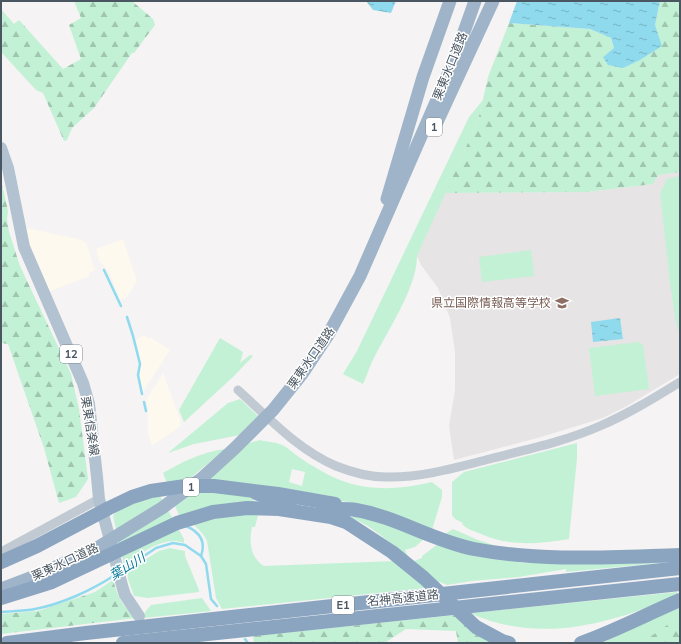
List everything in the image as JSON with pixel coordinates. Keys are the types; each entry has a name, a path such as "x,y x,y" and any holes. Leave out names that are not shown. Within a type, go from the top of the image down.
{"highway":[{"name":"1","path":"372,251 423,77 450,1"},
{"name":"栗東水口道路","path":"1,590 101,553 201,479 273,410 302,374 328,335 372,251 453,63 475,1"},
{"name":"1","path":"372,251 440,115 493,1"},
{"path":"1,562 37,546 132,498 151,491 185,486 214,486 242,489 277,501 332,510 355,509 399,523 450,543 474,549 526,556 598,557 680,555"},
{"path":"1,598 52,582 101,553 177,523 213,512 253,508 279,509 342,520 392,552 424,578 476,627 502,641 509,643"},
{"name":"名神高速道路","path":"7,643 94,632 680,568"},
{"name":"名神高速道路","path":"123,643 680,584"},
{"path":"581,643 603,635 680,600"}],"main road":[{"name":"栗東信楽線","path":"1,148 8,168 24,247 80,373 89,404 98,477 99,499 125,595 139,616"}],"street":[{"path":"238,390 287,435 319,458 346,470 384,477 410,476 448,469 560,441 602,426 637,408 680,382"},
{"path":"1,552 99,499"}],"shaded area":[{"name":"県立国際情報高等学校","path":"680,172 680,374 627,406 603,418 541,437 454,460 449,426 455,390 455,352 450,318 438,288 421,265 417,256 445,193 587,192 653,184 657,175"},
{"path":"24,228 82,240 87,244 95,270 89,273 90,276 48,292 31,254"},
{"path":"123,239 137,281 127,297 120,300 111,277 99,261 96,249"},
{"path":"143,335 148,338 152,338 170,350 143,392 139,376 141,364 136,340"},
{"path":"163,373 180,419 181,426 152,446 148,434 148,411 146,400"}],"green space":[{"path":"74,1 132,1 153,19 155,25 134,53 132,53 94,108 72,128 67,140 64,141 43,93 36,90 1,52 1,9 14,24 19,20 63,69 81,59 69,25 81,18"},
{"path":"660,1 680,1 680,172 658,175 653,184 587,192 445,193 478,121 488,77 509,23 590,29 611,38 614,48 603,57 655,25"},
{"path":"483,100 478,121 417,256 416,269 412,283 371,364 363,384 343,374 357,351 469,117"},
{"path":"680,176 680,335 676,322 670,283 660,193 667,179"},
{"path":"1,180 8,211 7,219 9,232 20,266 71,374 79,409 88,479 76,497 59,503 44,448 8,344 1,343"},
{"path":"531,250 534,276 482,282 479,257"},
{"path":"220,338 243,352 240,363 250,355 253,356 234,376 184,422 179,410"},
{"path":"639,342 643,345 649,389 595,396 589,348"},
{"path":"240,399 258,416 240,435 194,444 168,453 228,403"},
{"path":"260,440 282,445 305,461 333,477 357,485 394,488 432,482 442,490 442,497 432,530 353,503 330,499 330,496 287,489 206,481 249,443","holes":["292,469 305,472 302,486 289,482"]},
{"path":"577,443 577,458 569,539 535,543 514,543 503,541 469,529 452,515 452,482 464,472"},
{"path":"225,449 187,481 167,483 163,473 192,458 208,452"},
{"path":"197,489 251,496 256,505 180,517 175,506"},
{"path":"159,494 184,539 184,543 176,541 160,544 145,551 124,565 113,516 118,508"},
{"path":"237,513 258,515 255,527 252,527 251,544 253,554 264,566 396,561 426,588 222,609 216,598 207,541 204,535 192,522"},
{"path":"353,516 379,522 424,539 415,547 405,550 409,559 375,531 352,518"},
{"path":"453,529 478,540 503,548 520,563 670,562 566,572 566,569 519,577 472,581 447,585 440,582 437,583 414,561 422,558 422,556 438,544 445,534"},
{"path":"170,548 185,551 185,556 199,592 148,598 134,596 127,571 159,551"},
{"path":"113,580 122,601 127,609 136,618 1,634 1,614 38,611 95,592"},
{"path":"677,592 678,595 626,615 574,627 548,629 521,627 496,622 470,613"},
{"path":"202,598 211,611 144,618 145,612 151,605"},
{"path":"680,608 680,617 641,643 602,643 653,618"},
{"path":"455,615 494,643 458,643 456,631 406,629 386,642 378,643 254,643 253,636"},
{"path":"680,617 680,643 641,643 676,619"}],"water":[{"path":"366,1 396,1 391,13 373,10"},
{"path":"517,1 660,1 655,25 662,46 640,60 623,68 608,65 603,57 614,48 611,38 590,29 509,23"},
{"path":"620,318 623,339 593,342 591,322"}],"waterway":[{"path":"104,270 121,306"},
{"path":"127,317 140,364 138,375 142,394"},
{"path":"144,402 146,411"},
{"path":"186,526 195,531 201,538 203,546 201,556"},
{"name":"葉山川","path":"123,570 156,548 173,543 185,545 201,556 206,564 211,599 217,606"},
{"name":"葉山川","path":"1,612 31,610 56,604 87,591 115,575"},
{"name":"葉山川","path":"245,639 248,643"}],"place":[{"name":"県立国際情報高等学校","path":"562,303"}]}
